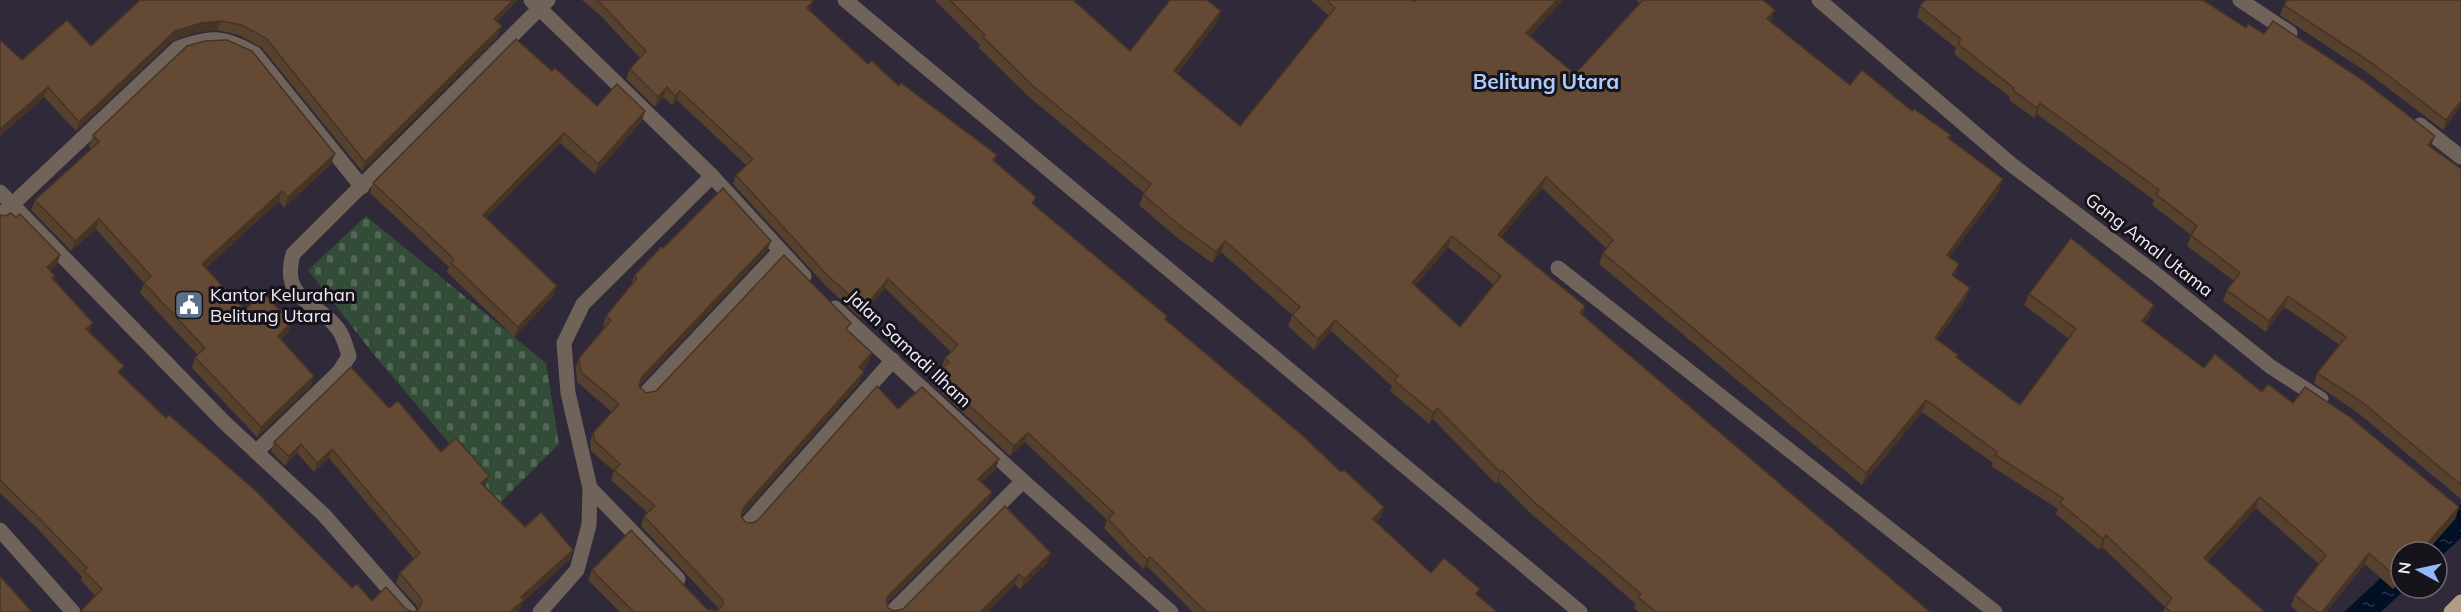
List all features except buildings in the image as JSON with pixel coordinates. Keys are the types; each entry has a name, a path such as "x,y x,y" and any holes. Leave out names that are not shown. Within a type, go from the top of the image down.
{"main road":[{"path":"2451,612 2461,602"}],"street":[{"path":"845,0 1580,612"},
{"name":"Gang Amal Utama","path":"1820,0 2012,165 2157,275 2271,367 2334,408"},
{"path":"2240,0 2306,44"},
{"path":"256,452 339,372 349,356 337,328 301,298 292,285 289,269 293,254 362,187 540,3"},
{"name":"Jalan Samadi Ilham","path":"540,3 712,176 821,295 1023,481 1171,612"},
{"path":"0,216 177,48 201,40 217,38 235,42 255,54 362,187"},
{"path":"2408,116 2461,157"},
{"path":"540,612 577,570 589,525 590,488 568,393 564,343 583,304 712,176"},
{"path":"0,192 224,422 324,514 410,612"},
{"path":"645,394 780,251"},
{"path":"1558,268 1995,612"},
{"path":"747,524 893,360"},
{"path":"892,612 1023,481"},
{"path":"590,488 686,587"},
{"path":"0,530 73,612"}],"green space":[{"path":"366,216 546,363 559,444 500,503 375,356 308,270"}],"water":[{"path":"2461,504 2461,538 2449,549 2449,540 2422,540"},
{"path":"2389,570 2389,600 2394,600 2381,612 2344,612"}],"place":[{"name":"Kantor Kelurahan Belitung Utara","path":"189,305"}],"district":[{"name":"Belitung Utara","path":"1546,82"}]}
